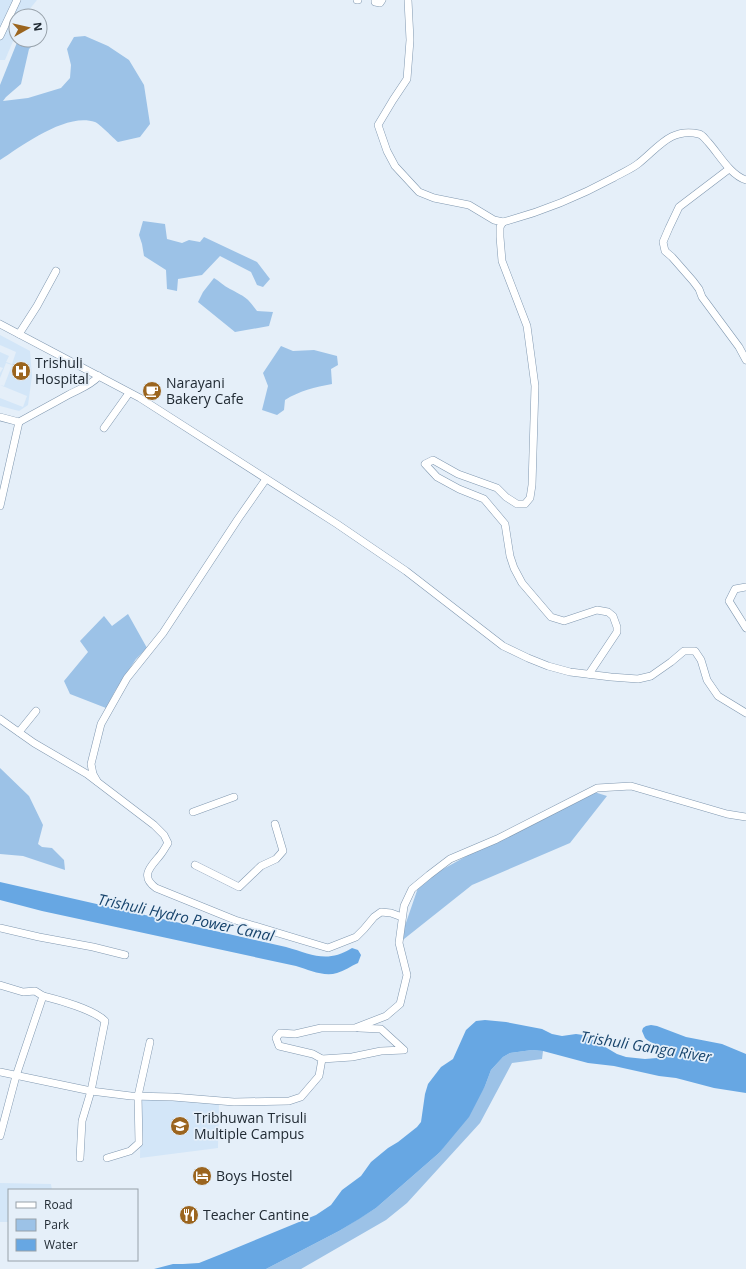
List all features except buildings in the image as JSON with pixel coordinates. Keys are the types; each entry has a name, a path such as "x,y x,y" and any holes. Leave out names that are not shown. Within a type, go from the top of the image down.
{"street":[{"path":"0,36 17,0"},
{"path":"375,0 375,2 380,3 382,0"},
{"path":"408,0 410,40 407,79 378,125 387,152 395,166 419,192 434,198 469,205 494,220 503,222 527,216 598,186 638,164 664,140 685,132 701,134 718,152 729,169 746,180"},
{"path":"729,169 679,207 663,242 665,251 672,257 699,289 702,297 739,347 746,360"},
{"path":"503,222 500,227 502,261 527,326 535,386 532,485 530,498 525,504 517,504 506,497 497,488 458,474 433,460 425,464 437,477 459,489 484,499 504,524 510,556 514,568 522,583 551,617 564,621 597,610 608,612 613,616 617,627 617,632 589,674"},
{"path":"19,334 37,306 56,271"},
{"path":"0,324 140,398 337,524 406,571 503,646 548,666 570,672 638,679 651,676 684,651 695,651 701,660 708,680 718,696 746,713"},
{"path":"0,417 19,422 83,388 99,376"},
{"path":"104,428 129,393"},
{"path":"0,506 19,422"},
{"path":"98,783 93,774 91,764 101,724 126,678 163,632 266,479"},
{"path":"746,586 735,588 729,601 746,628"},
{"path":"19,732 36,711"},
{"path":"0,719 63,761 87,774 154,824 164,835 168,843 149,869 149,881 156,888 235,920 328,948 356,937 374,917 381,912 391,913 402,917"},
{"path":"355,1028 386,1016 400,1004 407,975 399,943 404,906 412,889 450,859 497,839 597,788 631,786 726,814 746,817"},
{"path":"193,812 202,807 234,797"},
{"path":"195,865 239,887 261,866 276,859 283,851 275,824"},
{"path":"0,928 39,938 93,947 125,955"},
{"path":"0,985 23,992 35,992 89,1012 105,1021 91,1091 82,1121 80,1158"},
{"path":"0,1136 16,1076 43,996"},
{"path":"321,1028 355,1028 381,1029 404,1050 381,1051 352,1057 322,1060 313,1054 279,1046 276,1038 280,1033 295,1034 321,1028"},
{"path":"107,1158 130,1151 139,1143 138,1096 150,1042"},
{"path":"0,1072 91,1091 138,1096 234,1102 289,1101 301,1097 319,1076 322,1060"}],"shaded area":[{"path":"0,0 37,0 30,8 8,8 8,48 10,48 5,60 0,60"},
{"name":"Trishuli Hospital","path":"0,335 30,351 32,376 28,405 19,411 0,406 0,398 23,407 27,396 0,385 4,386 12,365 6,363 0,378 0,373 3,368 0,367 0,352 9,356 6,362 12,364 16,352 0,345"},
{"name":"Tribhuwan Trisuli Multiple Campus","path":"141,1098 219,1103 218,1148 140,1158"},
{"path":"0,1183 51,1184 52,1189 8,1189 8,1222 0,1222"}],"green space":[{"path":"85,36 108,46 129,60 144,85 150,124 140,137 118,142 95,122 84,120 72,122 46,132 0,160 0,85 15,48 30,48 21,84 3,101 28,98 61,88 70,78 71,65 67,49 74,37"},
{"path":"143,221 165,224 167,239 182,243 189,240 200,242 204,237 257,262 270,279 263,287 257,285 251,272 220,256 202,275 178,279 177,291 167,289 166,270 144,256 139,235"},
{"path":"214,278 245,298 257,311 273,312 269,326 235,332 198,302 203,292"},
{"path":"281,346 293,351 314,350 337,356 338,365 331,369 332,384 319,386 290,397 285,400 284,410 277,415 262,410 268,386 263,373"},
{"path":"128,614 147,648 136,659 115,691 106,708 70,694 64,681 88,652 80,641 104,616 112,626"},
{"path":"0,768 29,796 43,825 38,844 42,847 52,848 64,860 65,870 23,856 0,854"},
{"path":"591,791 607,796 570,843 472,885 399,943 420,882 497,839"},
{"path":"532,1050 543,1051 542,1059 512,1063 480,1123 407,1203 386,1220 301,1269 266,1269 339,1231 376,1208 439,1153 485,1086 491,1070 503,1057 510,1053"}],"water":[{"path":"0,882 286,947 311,955 327,957 334,956 352,948 358,950 361,955 358,963 342,971 332,974 322,974 296,966 42,911 0,900"},
{"path":"485,1020 506,1022 542,1029 552,1034 562,1036 576,1034 583,1035 617,1054 626,1057 645,1059 657,1058 661,1054 661,1050 645,1038 642,1031 646,1026 651,1025 686,1037 722,1044 746,1054 746,1093 714,1088 676,1078 659,1076 614,1066 588,1063 543,1051 532,1050 510,1053 503,1057 491,1070 485,1086 469,1117 439,1153 376,1208 359,1219 266,1269 154,1269 173,1264 199,1263 316,1215 331,1205 342,1190 361,1176 371,1162 417,1127 421,1122 428,1084 441,1067 453,1059 466,1030 476,1021"}],"place":[{"name":"Trishuli Hospital","path":"21,371"},
{"name":"Narayani Bakery Cafe","path":"152,391"},
{"name":"Tribhuwan Trisuli Multiple Campus","path":"180,1126"},
{"name":"Boys Hostel","path":"202,1176"},
{"name":"Teacher Cantine","path":"189,1215"}],"water label":[{"name":"Trishuli Hydro Power Canal","path":"186,918"},
{"name":"Trishuli Ganga River","path":"646,1047"}]}
